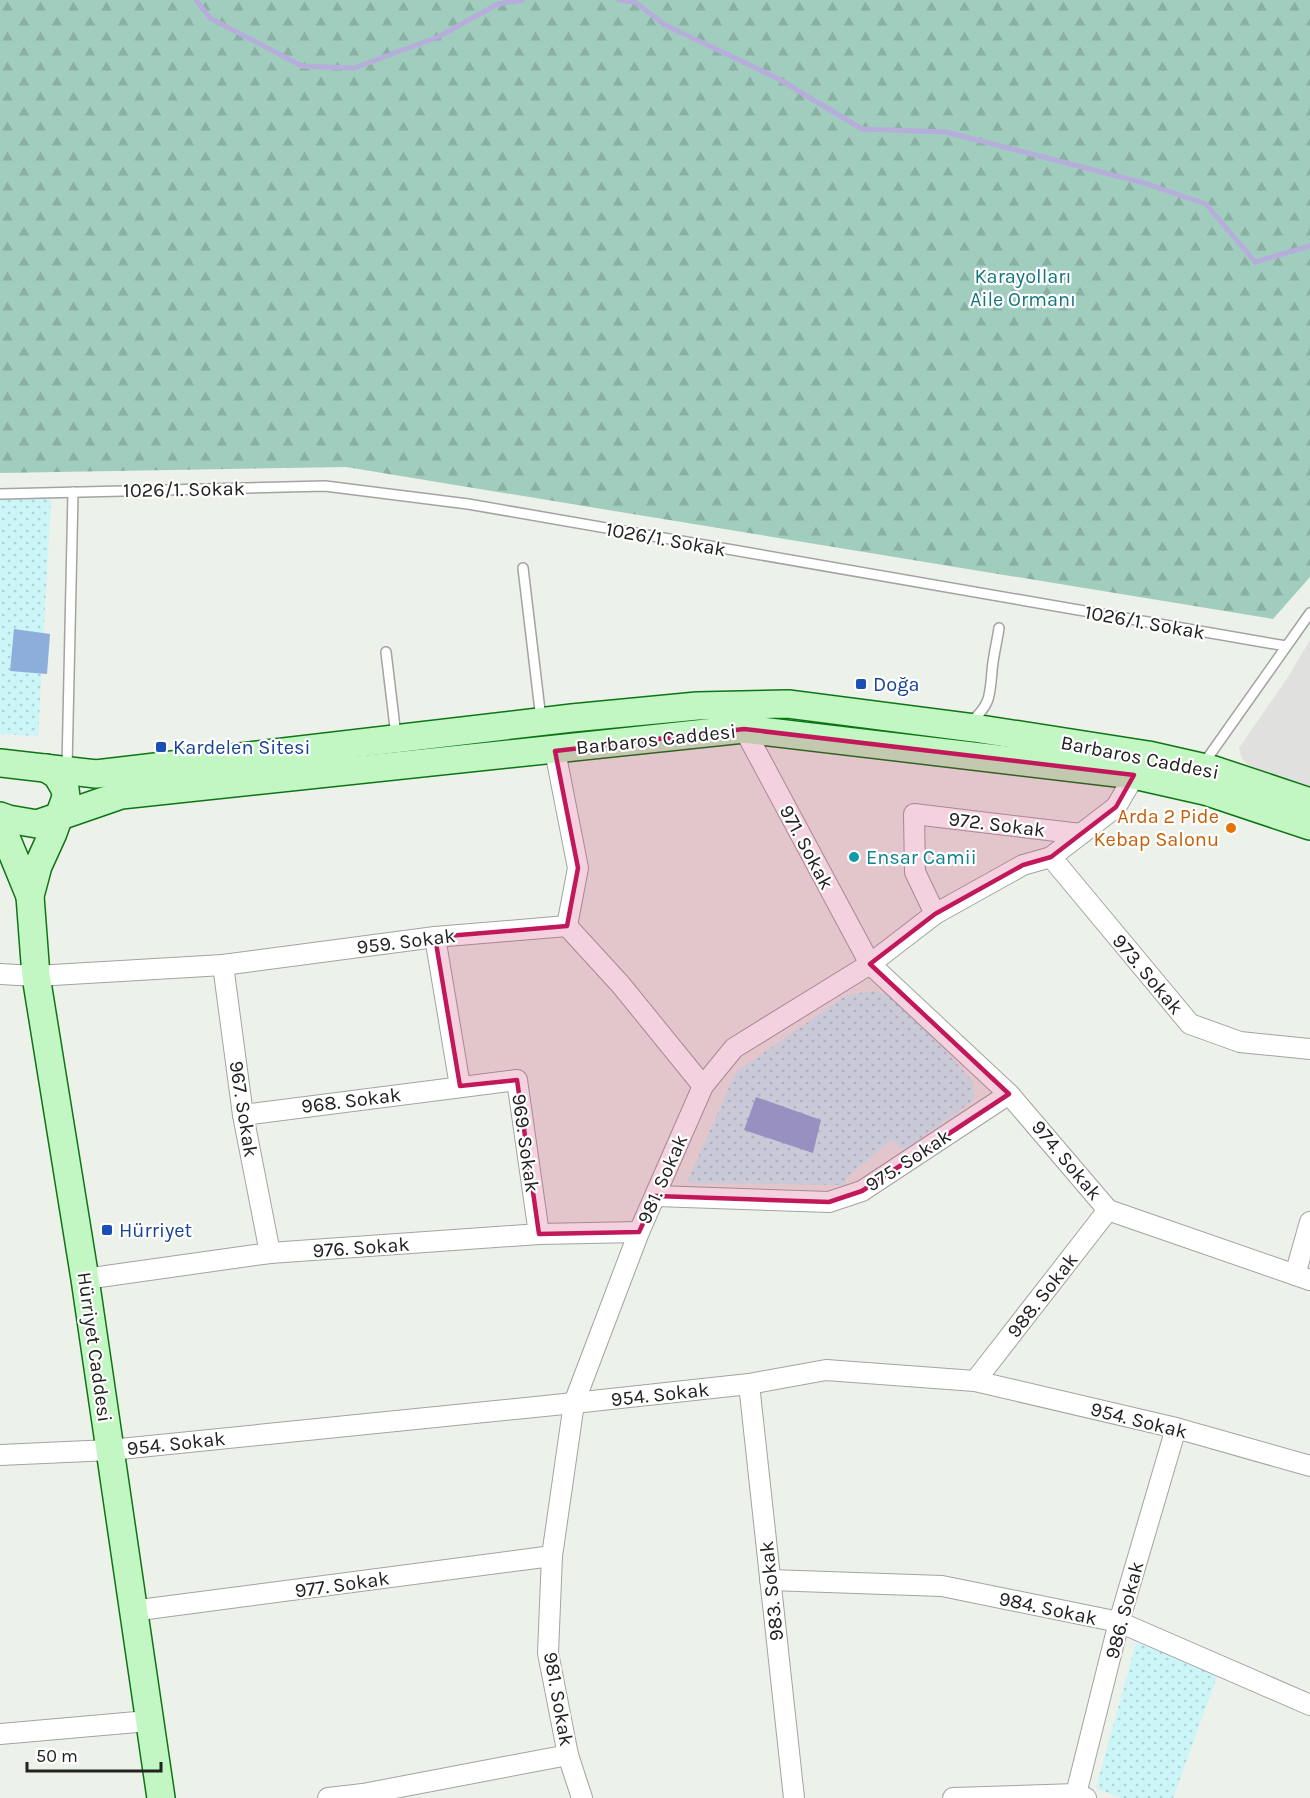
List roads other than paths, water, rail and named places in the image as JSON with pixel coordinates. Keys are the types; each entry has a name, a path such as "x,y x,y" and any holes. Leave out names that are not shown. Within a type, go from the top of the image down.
{"main road":[{"name":"Barbaros Caddesi","path":"2,766 96,774 541,721 697,706 788,704 967,727 1141,765 1205,791 1310,826"},
{"name":"Barbaros Caddesi","path":"0,816 37,824 121,795 555,751 744,729 1141,765 1202,767 1310,802"},
{"name":"Hürriyet Caddesi","path":"30,896 38,866 66,797 65,789 56,770"},
{"name":"Hürriyet Caddesi","path":"0,823 30,896 36,976 85,1279 161,1798"}],"street":[{"name":"971. Sokak","path":"744,729 870,964"},
{"path":"555,751 578,868 567,926 621,985 703,1086"},
{"name":"981. Sokak","path":"582,1798 568,1755 548,1653 552,1556 574,1403 639,1232 703,1086 734,1048 870,964 934,914 1023,865 1051,857 1116,807 1141,765"},
{"name":"972. Sokak","path":"934,914 915,872 914,814 1081,834"},
{"name":"973. Sokak","path":"1051,857 1190,1024 1240,1042 1310,1049"},
{"name":"959. Sokak","path":"0,974 36,976 223,965 435,937 567,926"},
{"path":"435,937 460,1086"},
{"name":"974. Sokak","path":"870,964 1009,1094 1108,1210 1302,1277"},
{"name":"967. Sokak","path":"223,965 243,1115 270,1253"},
{"name":"969. Sokak","path":"460,1086 517,1080 539,1234"},
{"name":"968. Sokak","path":"243,1115 460,1086"},
{"name":"975. Sokak","path":"656,1196 829,1202 862,1191 1009,1094"},
{"name":"988. Sokak","path":"975,1381 1108,1210"},
{"path":"1302,1277 1310,1222"},
{"name":"976. Sokak","path":"85,1279 270,1253 539,1234 639,1232"},
{"name":"954. Sokak","path":"0,1455 110,1450 574,1403 748,1384 826,1370 975,1381 1176,1428 1310,1466"},
{"name":"983. Sokak","path":"748,1384 794,1798"},
{"name":"986. Sokak","path":"1081,1796 1119,1622 1176,1428"},
{"name":"977. Sokak","path":"132,1611 552,1556"},
{"name":"984. Sokak","path":"770,1580 942,1586 1119,1622 1310,1705"},
{"path":"0,1734 148,1721"},
{"path":"328,1798 364,1796 568,1755"},
{"path":"961,1798 1081,1796"}],"lane":[{"name":"1026/1. Sokak","path":"0,494 325,486 479,506 1286,646"},
{"path":"56,770 73,492"},
{"path":"522,568 541,721"},
{"path":"1202,767 1310,613"},
{"path":"967,727 982,712 990,698 999,628"},
{"path":"386,652 397,739"}],"waterway":[{"path":"196,0 210,18 302,66 354,68 438,37 498,4 523,0"},
{"path":"619,0 635,2 665,25 777,78 862,129 946,132 1148,184 1206,204 1255,262 1310,246"}],"place":[{"name":"Doğa","path":"861,684"},
{"name":"Kardelen Sitesi","path":"161,747"},
{"name":"Arda 2 Pide Kebap Salonu","path":"1231,828"},
{"name":"Ensar Camii","path":"854,857"},
{"name":"Hürriyet","path":"107,1230"}],"park label":[{"name":"Karayolları Aile Ormanı","path":"1023,288"}]}
